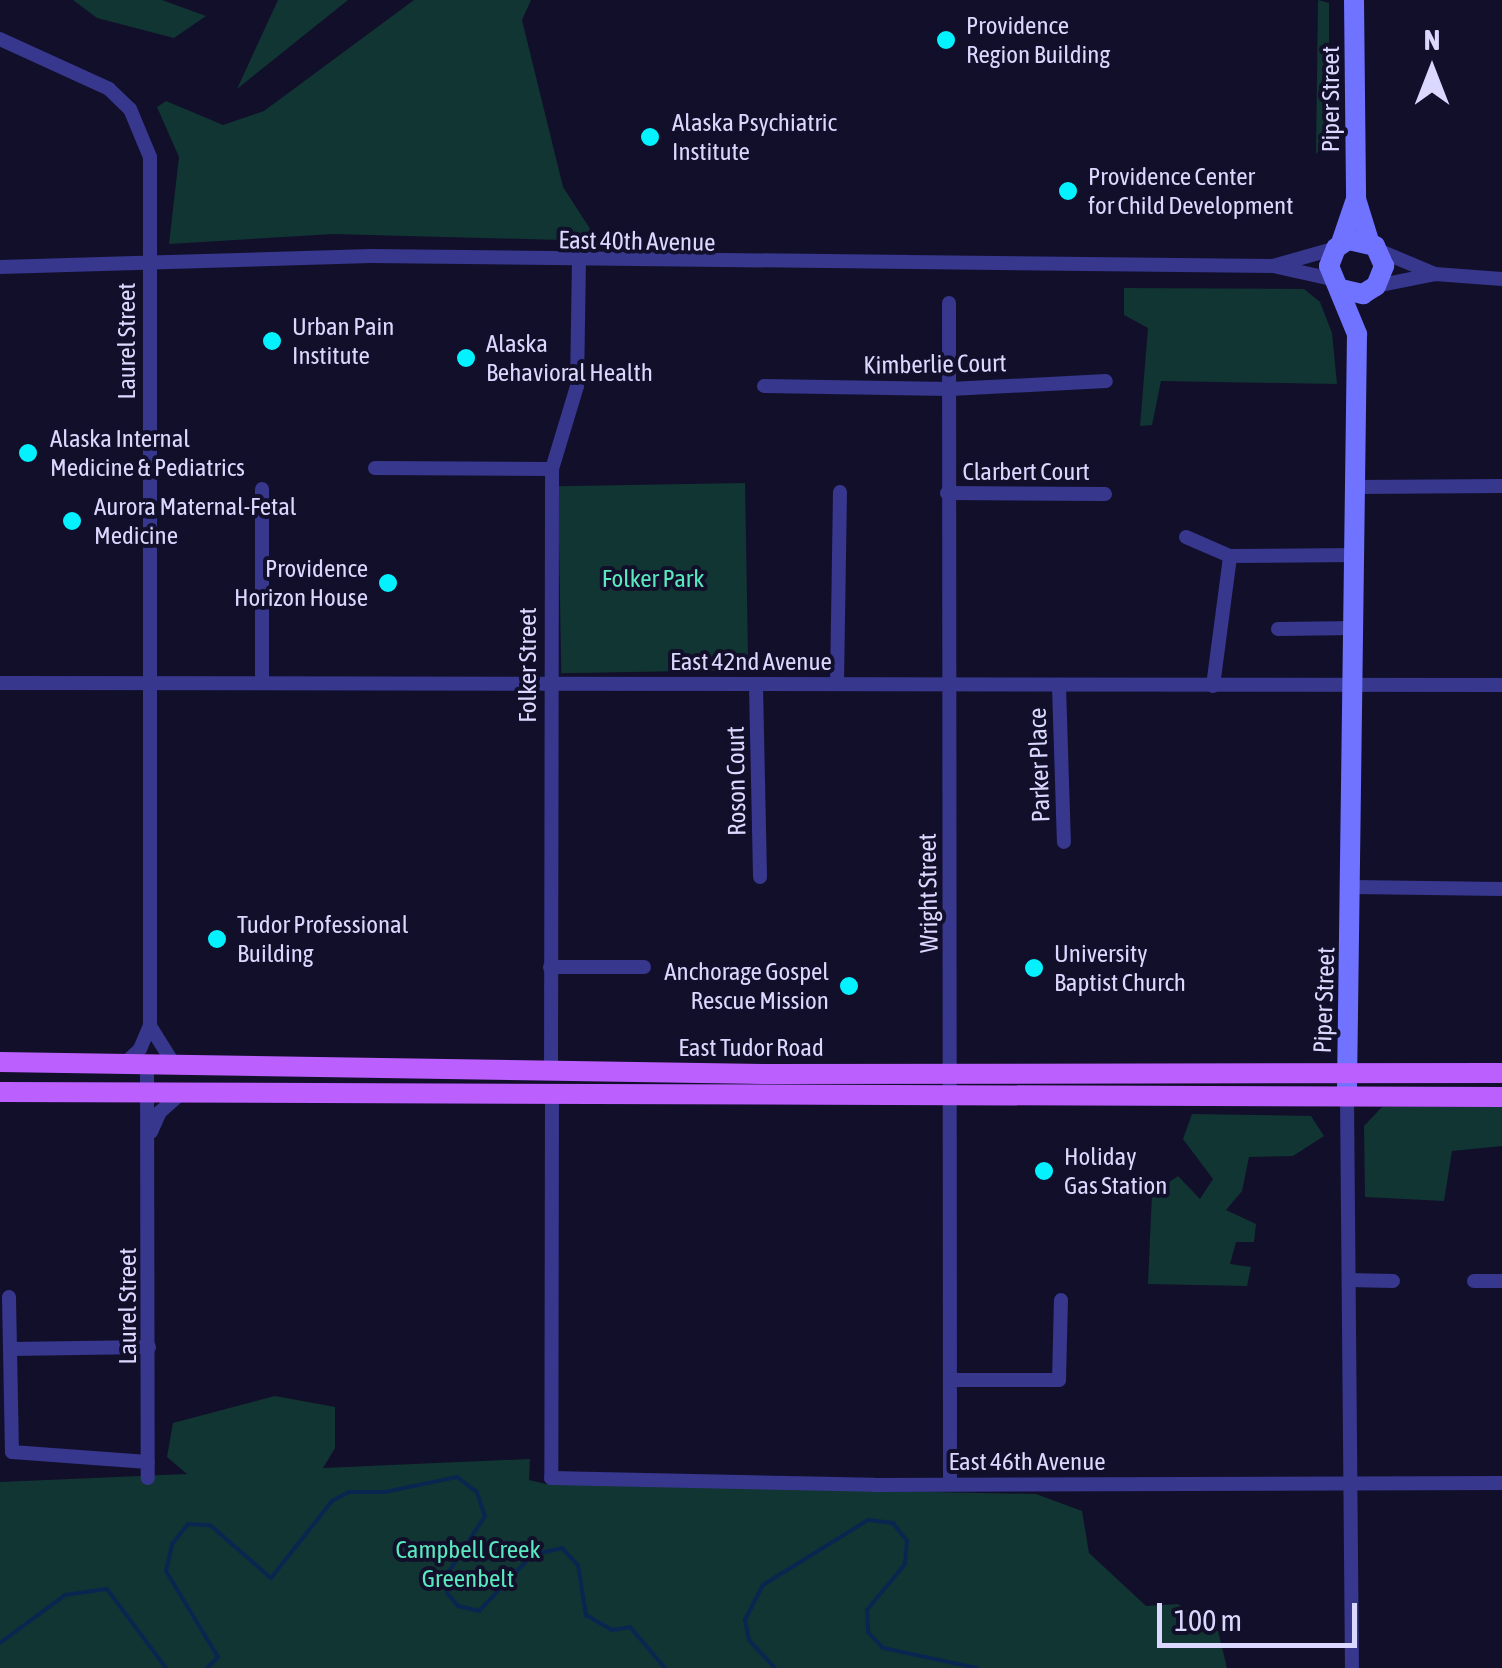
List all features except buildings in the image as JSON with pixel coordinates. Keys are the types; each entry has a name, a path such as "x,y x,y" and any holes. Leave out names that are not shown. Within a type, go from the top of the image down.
{"main road":[{"name":"East Tudor Road","path":"0,1062 620,1072 1502,1073"},
{"path":"490,1096 499,1087 535,1083 551,1071"},
{"path":"552,1096 560,1085 613,1082 620,1072"},
{"name":"East Tudor Road","path":"0,1092 1502,1097"}],"street":[{"name":"Piper Street","path":"1352,1668 1347,1071 1356,686 1357,334 1373,289 1384,273 1356,198 1354,0"},
{"name":"Laurel Street","path":"0,39 108,89 130,109 150,157 150,1026"},
{"name":"Piper Street","path":"1356,198 1338,245 1336,284 1357,334"},
{"name":"East 40th Avenue","path":"1273,266 1338,245"},
{"path":"1338,245 1374,246 1435,274"},
{"name":"East 40th Avenue","path":"0,267 371,256 579,263 1273,266 1336,284"},
{"name":"Folker Street","path":"551,1071 552,469 577,386 579,263"},
{"path":"1336,284 1373,289 1435,274 1502,279"},
{"name":"Wright Street","path":"950,303 947,493 952,1072 950,1482"},
{"name":"Kimberlie Court","path":"764,386 950,389 1106,381"},
{"path":"375,468 552,469"},
{"path":"1357,486 1502,486"},
{"path":"262,489 262,683"},
{"path":"837,683 840,492"},
{"name":"Clarbert Court","path":"947,493 1105,494"},
{"path":"1186,537 1230,556 1357,555"},
{"path":"1213,686 1230,556"},
{"path":"1278,629 1356,628"},
{"name":"East 42nd Avenue","path":"0,683 1502,685"},
{"name":"Roson Court","path":"756,685 760,877"},
{"name":"Parker Place","path":"1059,686 1064,842"},
{"path":"1353,887 1502,889"},
{"path":"550,967 644,967"},
{"path":"123,1064 140,1049 150,1026"},
{"path":"150,1026 175,1066"},
{"name":"Laurel Street","path":"147,1065 148,1478"},
{"path":"150,1134 160,1112 181,1094"},
{"name":"East 46th Avenue","path":"552,1096 551,1478 1502,1483"},
{"path":"1349,1280 1393,1281"},
{"path":"1474,1281 1502,1281"},
{"path":"9,1297 12,1452 148,1462"},
{"path":"950,1380 1059,1380 1061,1300"},
{"path":"10,1349 149,1347"}],"green space":[{"path":"73,0 162,0 206,16 174,38 97,18"},
{"path":"278,0 348,0 237,89"},
{"path":"414,0 531,0 522,20 563,187 598,241 333,234 169,244 179,157 157,107 166,101 223,125 264,111"},
{"path":"1318,0 1329,3 1329,139 1316,154"},
{"path":"1124,288 1304,289 1320,302 1332,333 1337,384 1161,381 1152,425 1140,426 1148,328 1124,315"},
{"name":"Folker Park","path":"745,483 748,670 561,673 558,486"},
{"path":"1382,1107 1502,1107 1502,1146 1452,1151 1444,1201 1365,1197 1364,1126"},
{"path":"1192,1114 1311,1116 1324,1136 1293,1156 1249,1157 1242,1191 1226,1210 1256,1224 1254,1242 1236,1242 1230,1264 1251,1267 1247,1286 1148,1284 1152,1194 1178,1176 1200,1199 1213,1179 1183,1139"},
{"name":"Campbell Creek Greenbelt","path":"275,1396 335,1407 335,1448 323,1468 530,1459 529,1480 546,1484 1036,1494 1082,1511 1089,1553 1146,1606 1178,1604 1218,1631 1227,1668 0,1668 0,1482 187,1474 167,1457 173,1423"}],"waterway":[{"path":"207,1668 218,1657 166,1571 172,1544 188,1524 210,1525 271,1578 332,1501 349,1492 385,1492 457,1477 477,1492 485,1516 446,1576 447,1593 458,1606 479,1611 532,1555 562,1548 578,1565 586,1615 612,1630 630,1627 665,1668"},
{"path":"775,1668 749,1640 745,1620 763,1585 868,1520 893,1523 907,1541 905,1564 867,1610 868,1632 883,1648 977,1668"},
{"path":"0,1643 65,1595 107,1589 166,1668"}],"place":[{"name":"Providence Region Building","path":"946,40"},
{"name":"Alaska Psychiatric Institute","path":"650,137"},
{"name":"Providence Center for Child Development","path":"1068,191"},
{"name":"Urban Pain Institute","path":"272,341"},
{"name":"Alaska Behavioral Health","path":"466,358"},
{"name":"Alaska Internal Medicine & Pediatrics","path":"28,453"},
{"name":"Aurora Maternal-Fetal Medicine","path":"72,521"},
{"name":"Providence Horizon House","path":"388,583"},
{"name":"Tudor Professional Building","path":"217,939"},
{"name":"University Baptist Church","path":"1034,968"},
{"name":"Anchorage Gospel Rescue Mission","path":"849,986"},
{"name":"Holiday Gas Station","path":"1044,1171"}]}
